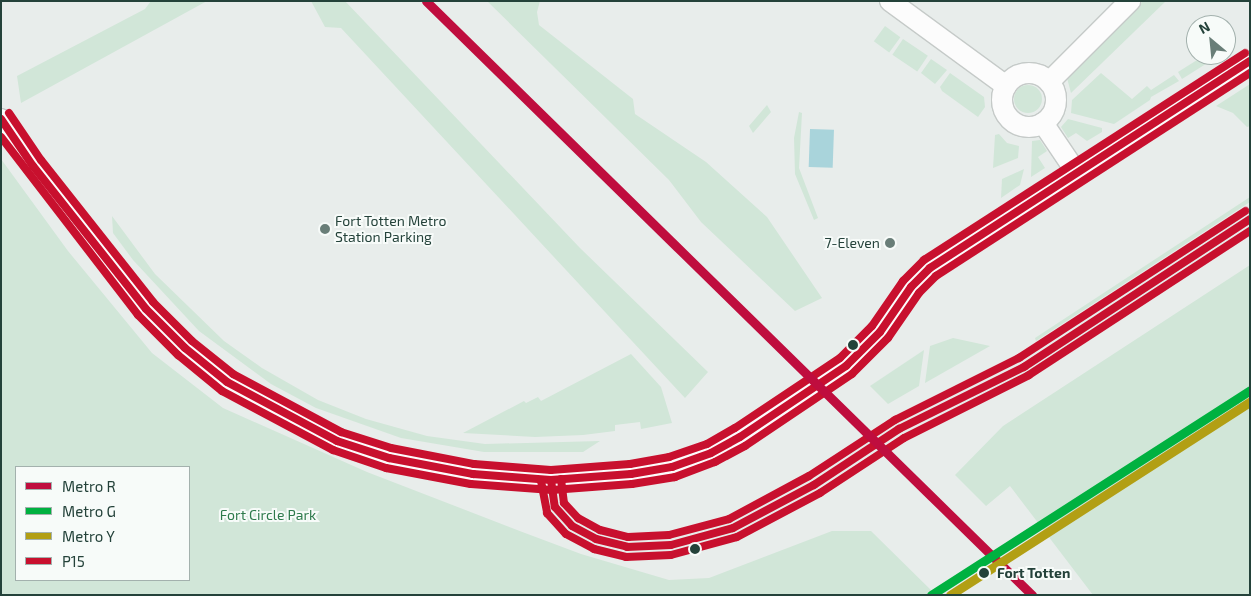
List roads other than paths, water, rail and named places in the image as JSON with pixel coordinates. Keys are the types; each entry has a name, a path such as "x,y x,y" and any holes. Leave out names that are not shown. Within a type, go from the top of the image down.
{"street":[{"path":"890,1 1006,86"},
{"path":"1049,82 1130,1"},
{"path":"1,119 33,166 146,309 193,355 227,382 262,404 337,441 389,458 473,474 550,480 631,474 672,467 711,453 740,437 846,366 880,332 911,288 930,268 1250,61"},
{"path":"1027,73 1035,74 1049,82 1056,104 1043,123 1026,127 1010,119 1002,103 1006,86 1027,73"},
{"path":"1043,123 1076,172"}],"water":[{"path":"810,129 834,130 833,168 809,167"}],"metro line":[{"name":"R","path":"426,1 1032,595"},
{"name":"G","path":"931,595 1250,390"},
{"name":"Y","path":"950,595 1250,402"}],"place":[{"name":"Fort Totten Metro Station Parking","path":"325,229"},
{"name":"7-Eleven","path":"890,243"},
{"name":"Fort Totten","path":"984,573"}],"park label":[{"name":"Fort Circle Park","path":"268,515"}]}
